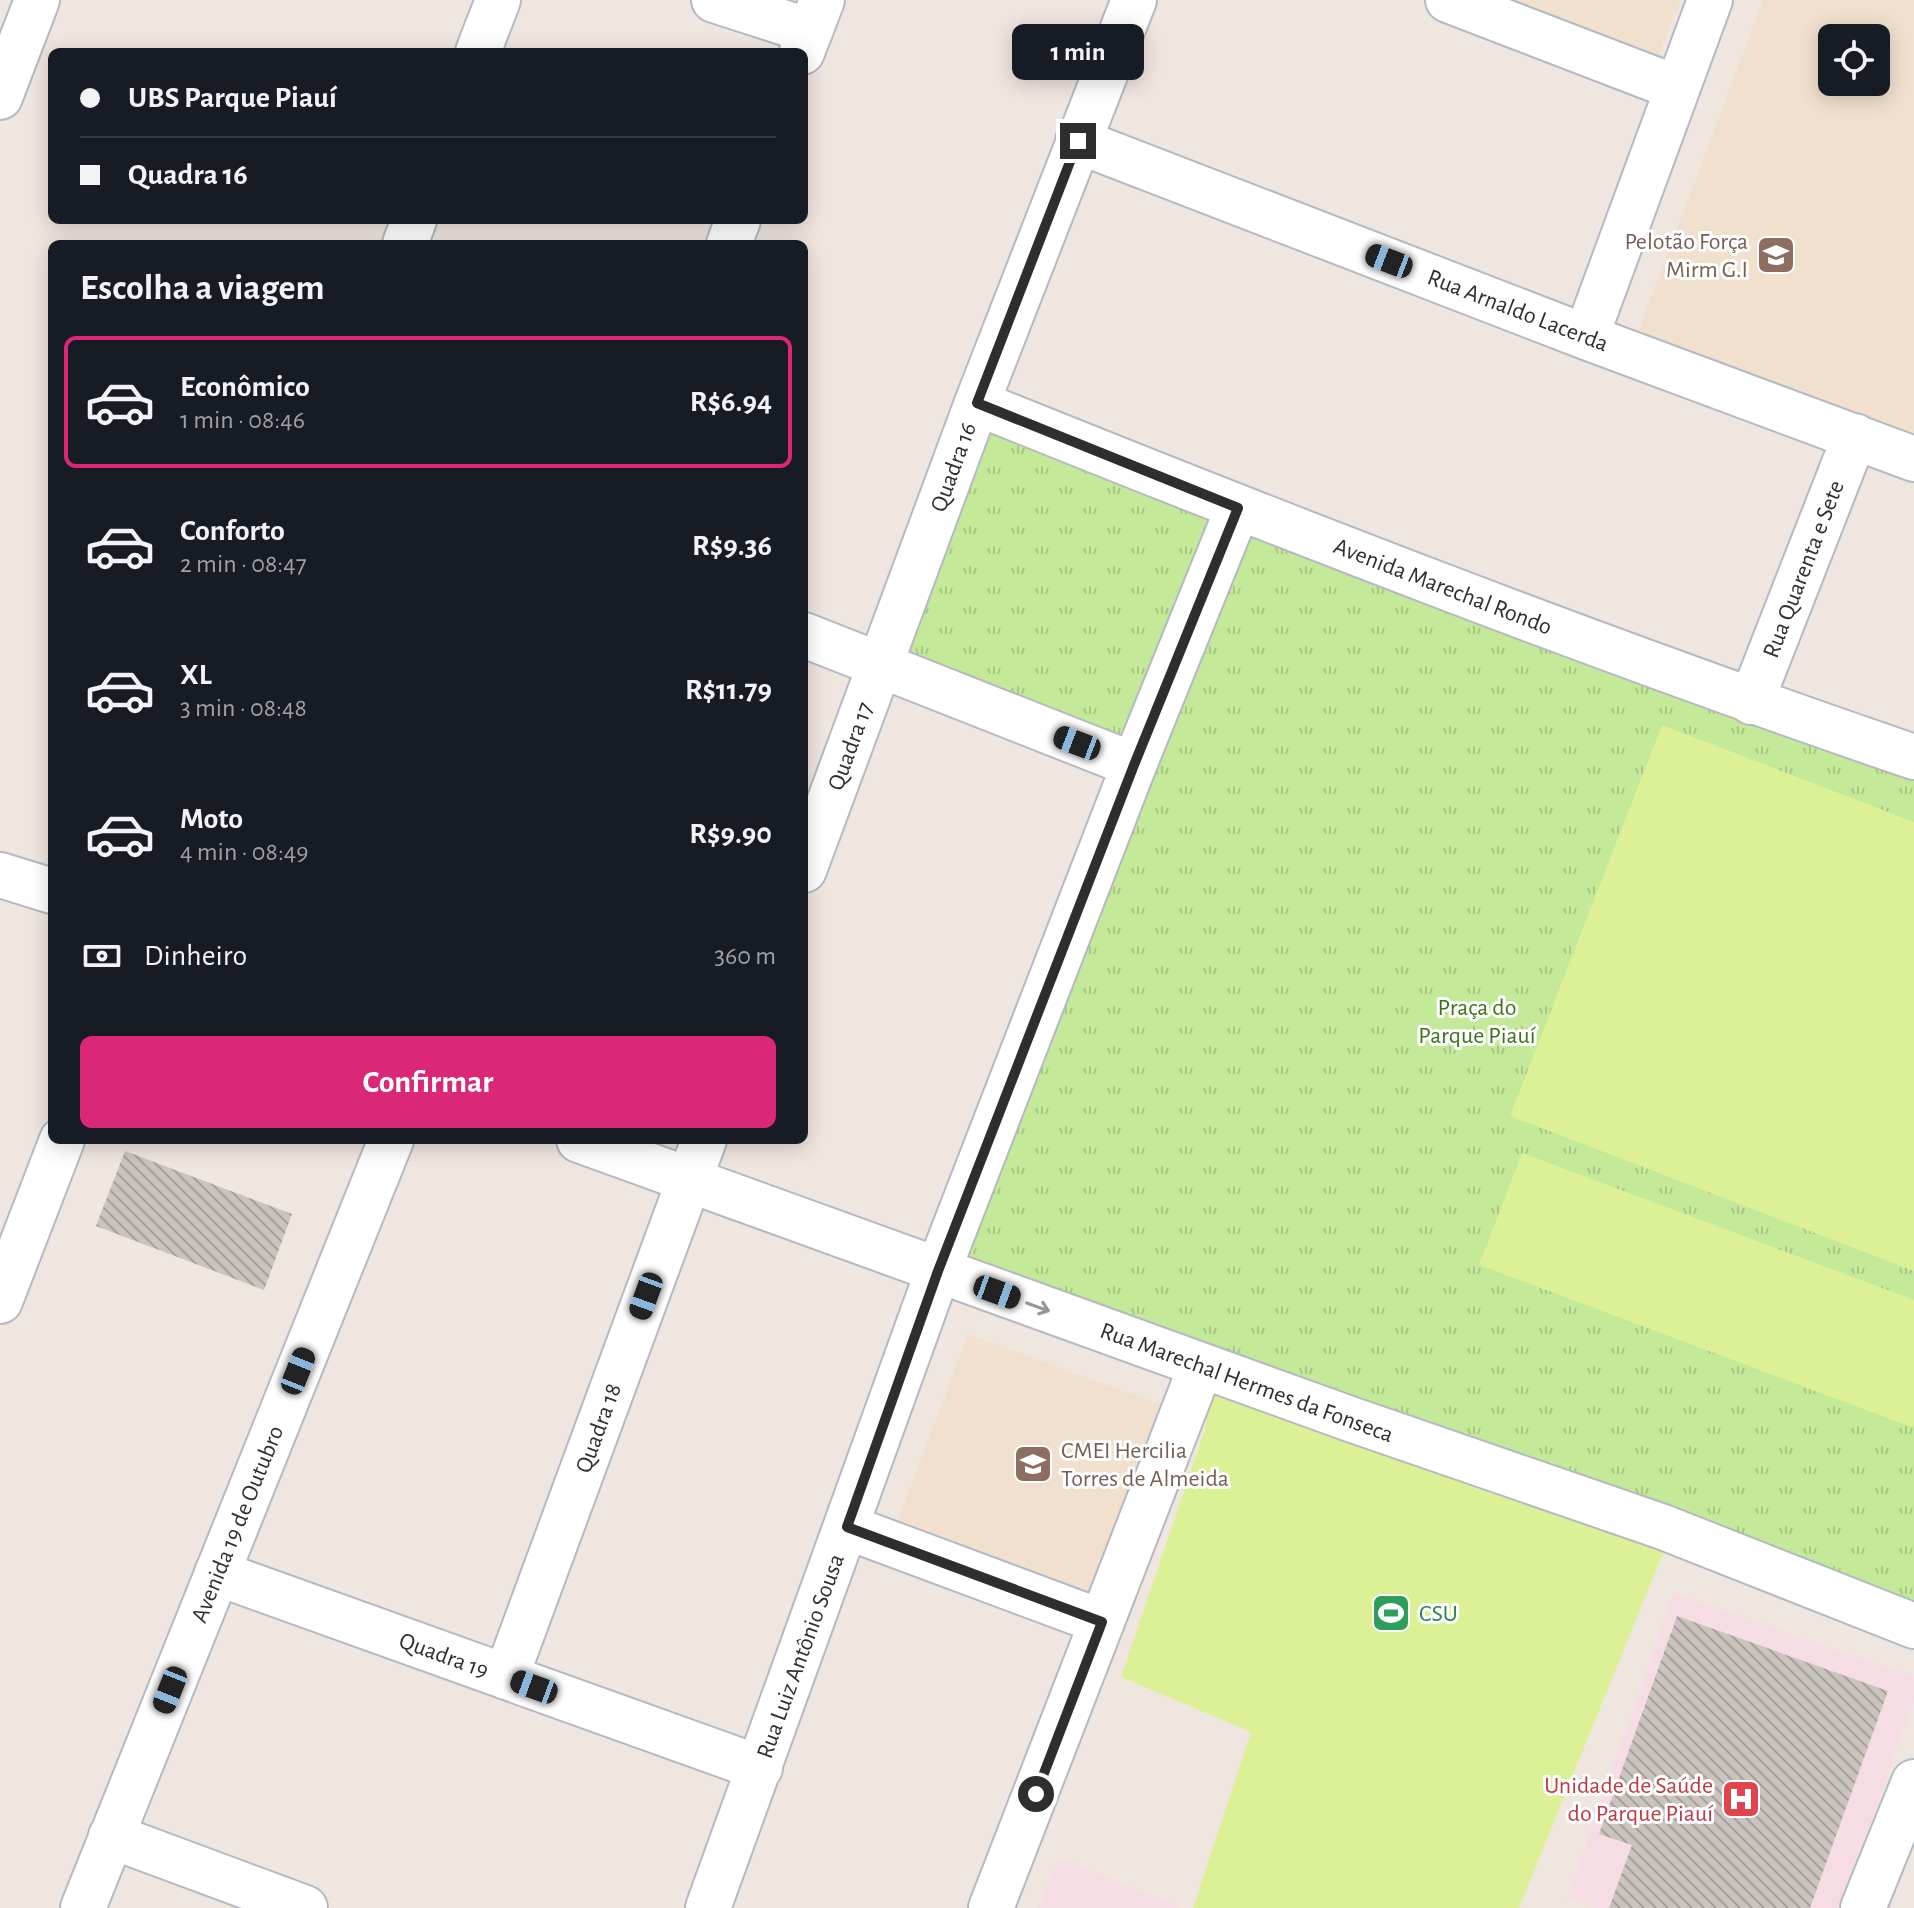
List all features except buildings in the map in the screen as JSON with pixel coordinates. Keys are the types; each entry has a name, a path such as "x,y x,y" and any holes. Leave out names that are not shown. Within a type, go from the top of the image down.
{"street":[{"path":"0,97 37,0"},
{"path":"480,48 498,0"},
{"path":"714,0 811,28"},
{"name":"Quadra 16","path":"879,667 977,403 1134,0"},
{"path":"1448,0 1677,88"},
{"path":"1586,337 1710,0"},
{"name":"Rua Arnaldo Lacerda","path":"1078,141 1586,337 1914,459"},
{"name":"Avenida Marechal Rondo","path":"977,403 1238,508 1751,702 1914,757"},
{"name":"Rua Quarenta e Sete","path":"1751,702 1855,436"},
{"name":"Rua Luiz Antônio Sousa","path":"708,1908 938,1271 1134,765 1238,508"},
{"path":"808,637 1134,765"},
{"name":"Quadra 17","path":"808,859 879,667"},
{"path":"0,875 48,890"},
{"path":"0,1301 60,1144"},
{"name":"Avenida 19 de Outubro","path":"83,1908 389,1144"},
{"name":"Rua Marechal Hermes da Fonseca","path":"604,1144 697,1159 938,1271 1663,1527 1914,1626"},
{"name":"Quadra 18","path":"506,1677 697,1159"},
{"path":"991,1908 1201,1366"},
{"path":"847,1527 1102,1622"},
{"name":"Quadra 19","path":"217,1573 760,1768"},
{"path":"1872,1905 1914,1782"},
{"path":"111,1836 305,1908"}],"shaded area":[{"path":"1496,0 1681,0 1656,62"},
{"name":"Pelotão Força Mirm G.I","path":"1763,0 1914,0 1914,439 1637,335"},
{"name":"CMEI Hercilia Torres de Almeida","path":"968,1334 1167,1407 1097,1594 898,1520"},
{"name":"Unidade de Saúde do Parque Piauí","path":"1674,1593 1914,1677 1914,1700 1841,1908 1595,1908 1567,1898"},
{"path":"1059,1858 1183,1908 1038,1908"}],"green space":[{"name":"Praça do Parque Piauí","path":"984,409 1914,754 1914,1609 944,1252 1141,747 885,649"},
{"path":"1662,725 1914,822 1914,1271 1510,1116"},
{"path":"1522,1153 1914,1300 1914,1428 1479,1265"},
{"name":"CSU","path":"1221,1387 1665,1548 1519,1908 1193,1908 1251,1732 1121,1677 1205,1429 1209,1404"}],"place":[{"name":"Pelotão Força Mirm G.I","path":"1776,255"},
{"name":"CMEI Hercilia Torres de Almeida","path":"1033,1464"},
{"name":"CSU","path":"1391,1613"},
{"name":"Unidade de Saúde do Parque Piauí","path":"1741,1799"}],"route":[{"path":"1036,1794 1102,1622 847,1527 938,1271 1134,765 1238,508 977,403 1078,141"}]}
